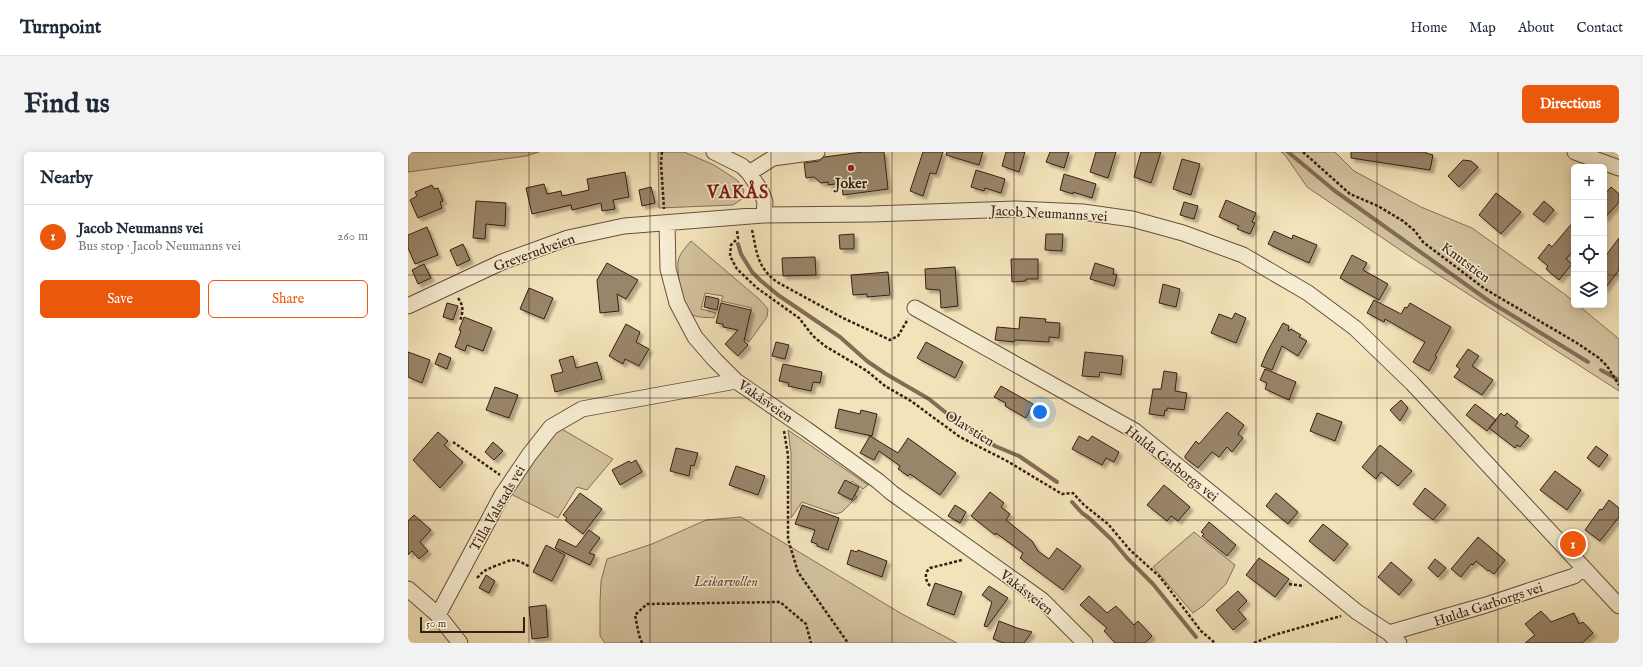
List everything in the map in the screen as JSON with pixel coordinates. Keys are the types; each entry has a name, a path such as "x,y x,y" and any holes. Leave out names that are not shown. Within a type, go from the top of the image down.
{"street":[{"path":"667,224 764,215 765,202 761,191 749,173 742,166 714,152"},
{"path":"749,173 776,155 817,152"},
{"path":"1575,152 1619,168"},
{"name":"Jacob Neumanns vei","path":"764,215 871,214 1016,209 1083,212 1132,219 1183,233 1243,255 1308,293 1355,328 1412,383 1619,606"},
{"name":"Greverudveien","path":"408,306 502,262 568,238 624,226 667,224"},
{"name":"Vakåsveien","path":"667,224 668,269 677,303 695,337 714,359 736,381 780,411 1042,600 1085,643"},
{"name":"Hulda Garborgs vei","path":"915,308 1135,431 1357,612 1394,638 1486,605 1574,576 1583,568"},
{"name":"Tilla Valstads vei","path":"438,615 502,494 529,455 551,427 582,409 736,381"},
{"path":"408,589 438,615 460,643"}],"path":[{"path":"662,152 662,171 667,224"},
{"name":"Knutstien","path":"1303,152 1350,194 1378,206 1403,221 1415,231 1423,242 1485,289 1577,343 1599,358 1607,366 1619,385"},
{"name":"Olavstien","path":"736,225 738,238 731,245 730,256 737,269 757,288 799,318 813,336 835,352 867,371 885,386 911,401 960,437 1007,461 1062,494 1073,493 1084,505 1108,524 1130,550 1160,578 1201,631 1215,643"},
{"path":"751,227 759,262 769,276 777,282 843,318 890,340 898,336 915,308"},
{"path":"448,287 453,295 463,305 463,313 460,321"},
{"path":"780,411 788,455 788,539 798,572 848,643"},
{"path":"453,442 510,483"},
{"path":"930,586 926,579 926,574 930,568 961,560 972,550"},
{"path":"477,578 487,568 509,560 516,560 530,567"},
{"path":"642,643 635,615 647,604 713,604 744,602 780,602 806,624 811,643"},
{"path":"1254,643 1274,635 1317,622 1357,612"}],"green space":[{"path":"408,152 539,152 526,156 408,172"},
{"path":"658,152 684,152 714,165 737,180 744,190 742,199 733,205 659,208"},
{"path":"1281,152 1335,152 1354,171 1421,207 1472,228 1566,295 1571,299 1571,308 1582,308 1619,339 1619,391 1412,258 1307,187 1285,155"},
{"path":"691,241 759,299 768,309 767,317 749,342 743,337 752,308 721,301 723,296 705,293 701,309 716,313 714,318 695,316 686,306 679,282 678,262 681,253"},
{"path":"560,428 613,459 587,490 577,487 558,518 511,494 553,433"},
{"path":"788,430 868,485 863,489 852,481 847,489 857,497 842,512 836,514 802,502 791,518 791,453"},
{"name":"Leikarvollen","path":"741,517 902,614 957,643 605,643 600,636 600,602 601,581 607,559 652,544 706,520"},
{"path":"1194,532 1235,565 1226,584 1203,606 1193,613 1153,567"}],"building":[{"path":"863,152 884,152 888,189 843,195 842,183 828,185 828,182 821,183 814,177 806,178 804,163 819,161 824,157"},
{"path":"923,152 943,152 936,174 930,173 923,196 910,191"},
{"path":"947,152 983,152 979,165 946,155"},
{"path":"1006,152 1025,152 1019,172 1002,166"},
{"path":"1050,152 1069,152 1064,168 1046,162"},
{"path":"1096,152 1116,152 1108,178 1090,172"},
{"path":"1141,152 1161,152 1151,183 1134,177"},
{"path":"1351,152 1426,152 1433,155 1430,170 1351,158"},
{"path":"1182,159 1200,164 1191,195 1173,189"},
{"path":"1463,160 1471,161 1478,167 1459,187 1448,176"},
{"path":"976,170 1005,179 1001,193 985,188 984,191 971,187"},
{"path":"625,172 629,197 613,200 615,209 602,211 601,203 572,210 571,205 532,214 526,188 544,184 547,194 561,191 562,196 589,190 587,179"},
{"path":"1064,174 1096,184 1092,198 1073,192 1073,194 1060,190"},
{"path":"432,185 434,189 438,188 443,201 440,202 442,208 418,218 410,200 417,196 415,192"},
{"path":"651,187 655,203 642,206 639,190"},
{"path":"1611,187 1619,194 1619,202 1607,216 1607,200 1607,192"},
{"path":"1496,193 1521,212 1501,234 1479,215"},
{"path":"1226,200 1256,213 1252,222 1255,223 1250,234 1237,229 1239,226 1219,217"},
{"path":"476,201 506,203 505,226 486,224 485,239 473,238"},
{"path":"1544,201 1554,210 1544,222 1533,214"},
{"path":"1184,202 1198,206 1194,219 1180,215"},
{"path":"1571,225 1571,253 1566,259 1571,263 1571,265 1559,280 1546,269 1548,266 1538,258 1549,244 1552,247"},
{"path":"427,227 438,255 415,264 408,248 408,235"},
{"path":"1274,231 1292,239 1293,235 1317,245 1309,263 1268,244"},
{"path":"854,234 854,249 840,249 839,235"},
{"path":"1046,234 1063,234 1062,251 1045,250"},
{"path":"1619,238 1619,270 1607,286 1607,272 1607,254"},
{"path":"463,244 470,260 457,266 450,250"},
{"path":"1352,255 1367,263 1363,270 1388,284 1379,300 1340,278"},
{"path":"815,257 816,275 783,276 782,258"},
{"path":"1011,259 1038,259 1038,279 1026,279 1026,281 1012,282"},
{"path":"607,263 638,280 626,299 617,294 619,311 600,313 597,280"},
{"path":"1095,263 1114,269 1113,274 1117,275 1114,286 1090,279"},
{"path":"424,264 431,278 418,284 412,270"},
{"path":"955,267 958,306 941,308 940,290 926,289 925,269"},
{"path":"888,272 890,295 867,297 867,294 853,295 851,275"},
{"path":"1163,284 1180,289 1176,307 1159,303"},
{"path":"529,288 553,298 544,319 520,309"},
{"path":"706,296 719,299 717,310 704,307"},
{"path":"1374,300 1401,314 1405,307 1407,308 1410,303 1451,327 1435,356 1437,357 1429,371 1413,362 1425,342 1385,319 1384,322 1367,313"},
{"path":"447,303 458,306 453,320 443,317"},
{"path":"721,303 751,310 744,341 748,345 738,356 725,344 738,330 723,327 723,324 716,323"},
{"path":"1235,313 1246,318 1236,343 1211,333 1219,314 1232,319"},
{"path":"464,317 492,328 483,351 467,345 465,351 455,347"},
{"path":"1020,317 1046,319 1045,322 1060,323 1059,338 1049,337 1049,342 1015,340 1014,342 995,340 997,327 1019,329"},
{"path":"1283,323 1289,326 1289,331 1291,329 1301,335 1299,337 1307,341 1298,356 1282,346 1272,370 1261,366 1267,352"},
{"path":"626,324 640,332 636,342 649,349 639,366 625,359 623,364 609,356"},
{"path":"776,342 789,345 785,359 772,356"},
{"path":"926,342 963,362 955,378 917,358"},
{"path":"1468,349 1479,356 1472,366 1493,380 1482,395 1454,377 1460,369 1456,366"},
{"path":"408,352 430,360 422,383 408,377"},
{"path":"1085,352 1123,356 1121,375 1100,372 1099,377 1082,376"},
{"path":"439,353 451,358 447,369 435,364"},
{"path":"573,356 576,368 597,362 602,379 555,392 551,375 563,372 559,360"},
{"path":"783,364 822,372 820,383 813,382 811,391 788,386 789,383 779,381"},
{"path":"1265,369 1296,382 1289,400 1265,389 1267,383 1260,380"},
{"path":"1164,371 1177,373 1175,391 1187,393 1184,410 1167,408 1164,416 1149,414 1153,389 1161,389"},
{"path":"1001,386 1033,404 1026,418 1005,406 1006,403 994,397"},
{"path":"495,387 518,395 509,418 486,410"},
{"path":"1401,400 1408,408 1400,421 1390,410"},
{"path":"1475,404 1496,420 1487,431 1466,415"},
{"path":"839,409 860,414 861,410 877,414 872,436 835,428"},
{"path":"1227,412 1244,425 1238,434 1243,438 1232,452 1227,447 1219,457 1212,452 1198,468 1185,458 1185,456 1196,441 1199,444"},
{"path":"1317,413 1342,422 1335,441 1310,431"},
{"path":"1501,413 1504,416 1507,413 1518,422 1515,426 1529,436 1520,447 1517,445 1515,448 1489,428"},
{"path":"438,432 448,441 444,445 463,462 440,488 413,460"},
{"path":"870,436 898,453 908,438 956,473 940,495 910,474 908,476 898,469 900,466 879,451 874,460 860,453"},
{"path":"1079,436 1088,441 1092,436 1119,452 1114,462 1106,458 1102,465 1072,449"},
{"path":"493,442 503,451 494,460 485,452"},
{"path":"1380,445 1412,471 1398,486 1381,472 1376,479 1362,467"},
{"path":"1596,446 1608,455 1599,467 1587,458"},
{"path":"676,448 698,453 694,466 691,465 689,476 670,471"},
{"path":"636,460 642,472 620,485 612,470 629,461 631,463"},
{"path":"736,466 765,476 758,495 729,485"},
{"path":"1555,471 1581,490 1567,510 1540,490"},
{"path":"845,480 859,487 852,500 838,493"},
{"path":"1164,485 1190,507 1178,521 1171,516 1167,521 1147,505"},
{"path":"1425,488 1446,505 1433,520 1413,504"},
{"path":"990,492 1004,503 1001,507 1010,514 1006,520 1032,541 1038,551 1049,559 1057,548 1081,566 1063,590 1020,558 1023,553 996,533 995,535 971,516"},
{"path":"580,493 602,509 583,534 565,520 567,518 563,515"},
{"path":"1276,493 1298,512 1288,524 1266,506"},
{"path":"1609,500 1619,508 1619,517 1600,541 1585,530 1600,509 1602,510"},
{"path":"802,505 839,518 828,550 811,542 815,530 795,524"},
{"path":"955,505 966,512 960,523 948,516"},
{"path":"414,515 431,530 420,542 428,551 419,559 412,551 408,555 408,521"},
{"path":"1209,522 1236,545 1227,556 1202,536 1204,534 1201,532"},
{"path":"1323,524 1348,544 1334,561 1309,541"},
{"path":"589,530 600,538 589,553 595,555 590,565 555,548 559,539 576,547"},
{"path":"1478,537 1505,560 1494,574 1476,561 1473,565 1471,564 1461,577 1451,569"},
{"path":"546,545 565,555 552,581 533,572"},
{"path":"851,550 857,552 858,550 887,561 882,577 847,564"},
{"path":"1259,558 1289,579 1275,597 1246,575"},
{"path":"1435,559 1446,568 1438,577 1428,568"},
{"path":"1391,562 1412,580 1399,595 1378,577"},
{"path":"486,575 495,581 489,593 479,588"},
{"path":"935,583 962,592 954,615 927,605"},
{"path":"989,586 1008,598 987,627 984,626 992,602 982,595"},
{"path":"1238,591 1247,601 1238,610 1246,619 1233,630 1216,610"},
{"path":"1089,596 1107,613 1116,606 1134,625 1138,621 1152,636 1145,643 1115,643 1104,631 1107,628 1080,605"},
{"path":"546,605 548,637 532,639 529,607"},
{"path":"1541,611 1551,622 1574,613 1579,624 1583,622 1593,633 1582,643 1525,643 1535,635 1525,624"},
{"path":"999,621 1032,632 1024,643 1004,643 993,639"}],"waterway":[{"path":"1288,152 1335,191 1489,301 1588,362"},
{"path":"738,244 741,254 752,272 778,295 840,337 867,361 886,374 929,399 950,416 995,446 1019,456 1057,482"},
{"path":"1601,370 1619,380"},
{"path":"1072,502 1112,540 1127,558 1153,584 1196,637"}],"place":[{"name":"Joker","path":"851,168"},
{"name":"Jacob Neumanns vei","path":"1573,544"}],"district":[{"name":"VAKÅS","path":"738,192"}]}
